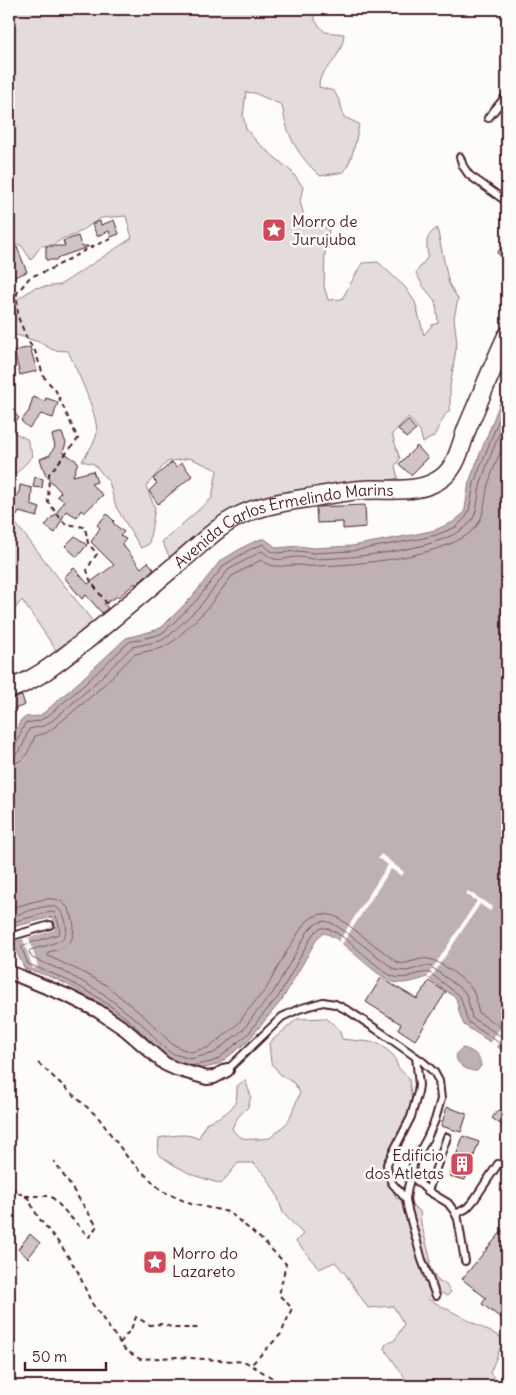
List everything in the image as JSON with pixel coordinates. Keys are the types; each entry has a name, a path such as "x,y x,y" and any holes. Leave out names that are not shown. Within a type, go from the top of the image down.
{"street":[{"name":"Avenida Carlos Ermelindo Marins","path":"9,689 43,673 117,615 217,530 243,514 288,501 341,493 362,490 422,488 443,477 457,456 477,404 507,336"},
{"path":"9,972 68,996 98,1011 126,1030 165,1064 176,1069 212,1078 227,1070"}],"lane":[{"path":"488,118 507,95"},
{"path":"460,157 463,166 469,174 507,202"},
{"path":"9,936 50,925"},
{"path":"227,1070 282,1017 299,1009 323,1002 335,1004 349,1011 429,1068 439,1081 441,1099 432,1128 413,1164 406,1199 422,1260 436,1296"},
{"path":"406,1199 392,1183 388,1174 388,1164 411,1117 418,1092 416,1057"},
{"path":"428,1191 447,1137"},
{"path":"456,1214 467,1208 474,1200 498,1164"},
{"path":"412,1173 416,1180 428,1191 448,1203 456,1214 465,1261"}],"path":[{"path":"111,240 93,246 51,269 30,277 17,293 18,317 24,333 35,351 44,377 56,391 78,439 49,474 48,502 65,524 85,527 88,543 97,554 87,570 90,580 117,615"},
{"path":"38,1063 98,1117 128,1158 162,1190 191,1204 229,1212 261,1239 286,1264 280,1295 292,1308 281,1334 252,1365"},
{"path":"25,1196 51,1196 89,1237 97,1226 54,1161"},
{"path":"9,1181 16,1192"},
{"path":"9,1191 28,1198 38,1216 62,1247 78,1272 91,1302 126,1350 140,1359 177,1357 246,1362 287,1386"},
{"path":"120,1342 132,1329 136,1317 150,1324 161,1324 175,1328 200,1328"}],"shaded area":[{"path":"9,9 312,9 316,22 325,32 344,34 340,50 320,78 319,87 334,91 340,102 344,117 359,124 352,155 344,172 320,176 312,168 299,152 290,136 282,105 254,93 246,92 243,116 246,129 257,142 292,172 303,187 300,202 305,219 329,229 325,253 324,286 328,300 342,299 362,263 378,262 405,287 415,302 424,335 432,325 438,323 436,302 423,286 416,273 428,256 428,237 437,228 449,284 458,299 454,318 457,343 450,386 450,410 445,415 434,436 423,443 420,431 408,417 392,434 400,459 395,466 398,478 383,482 274,497 173,564 162,542 212,498 217,470 190,458 167,462 146,486 155,508 149,544 141,548 116,507 109,482 94,464 82,461 95,440 97,429 92,407 68,351 53,350 39,342 13,334 9,340 9,305 34,288 60,285 132,238 126,216 101,218 75,235 64,238 53,245 41,246 31,260 21,245 11,245 9,248"},
{"path":"9,430 27,439 33,456 9,481"},
{"path":"9,515 94,623 56,650 22,600 9,616"},
{"path":"326,1018 339,1029 342,1039 379,1043 394,1056 398,1067 409,1079 412,1101 406,1135 396,1146 389,1158 388,1176 396,1198 406,1201 420,1211 421,1223 430,1257 430,1268 439,1282 445,1283 451,1292 447,1296 433,1288 428,1299 504,1339 490,1373 499,1386 411,1386 384,1348 386,1344 395,1340 404,1324 393,1306 368,1308 335,1262 319,1269 296,1241 303,1234 283,1213 277,1195 266,1176 253,1163 238,1163 221,1184 193,1175 158,1154 159,1138 185,1135 198,1139 207,1122 230,1110 236,1100 237,1086 245,1080 251,1096 248,1107 238,1117 232,1128 235,1133 243,1138 270,1138 288,1122 300,1093 294,1083 281,1075 271,1063 269,1043 297,1019"}],"water":[{"path":"507,385 507,1053 464,1025 456,998 427,977 406,983 388,980 339,940 324,933 318,937 282,1000 247,1042 220,1063 213,1066 190,1071 180,1068 88,996 47,975 25,969 18,955 14,942 56,930 52,917 9,928 9,750 20,721 26,717 39,716 46,711 126,638 162,627 192,597 220,561 247,545 265,539 277,548 352,546 435,530 453,522 463,514 465,509 469,482"},
{"path":"463,1048 470,1050 478,1056 481,1066 477,1071 467,1069 459,1063 456,1056"}],"pier":[{"path":"381,854 404,872 402,876 391,869 342,944 339,941 388,865 378,858"},
{"path":"468,891 493,907 490,911 480,904 430,979 427,977 477,901 466,894"},
{"path":"52,918 55,930 29,938 38,967 33,969 23,939 12,941 53,929 50,920 9,930"},
{"path":"507,1019 507,1028 496,1047 490,1042"}],"building":[{"path":"114,220 119,234 111,237 109,231 97,236 92,224 100,221 101,225"},
{"path":"78,236 81,246 88,247 57,258 57,260 46,260 46,246 65,246 63,241"},
{"path":"507,239 507,260 497,253"},
{"path":"17,247 27,272 9,279 9,250"},
{"path":"30,347 37,371 20,375 14,351"},
{"path":"33,397 45,401 46,398 58,402 53,418 41,414 29,428 21,421 29,411"},
{"path":"9,407 19,418 9,428"},
{"path":"408,420 416,430 406,438 398,429"},
{"path":"62,433 66,443 63,452 78,462 73,476 93,471 97,482 91,484 103,495 84,513 81,510 77,517 66,511 55,533 45,526 54,517 64,501 57,496 61,492 46,476 40,459 50,455 55,446 52,435"},
{"path":"417,446 428,458 411,475 399,464"},
{"path":"172,462 176,467 182,463 192,476 158,504 149,491 157,483 153,479"},
{"path":"35,477 43,479 42,488 33,487"},
{"path":"20,485 32,488 31,505 40,508 37,517 19,512 17,516 9,512 9,507 19,492"},
{"path":"365,505 366,527 343,529 343,522 317,523 316,507"},
{"path":"107,514 114,521 113,523 124,532 120,536 126,539 122,544 141,568 148,562 154,569 119,597 104,604 108,608 102,613 86,595 82,599 64,577 74,568 88,584 114,565 91,542 100,528 97,525"},
{"path":"75,536 87,545 77,557 65,546"},
{"path":"22,696 25,705 9,711 9,699"},
{"path":"381,978 417,999 429,981 446,992 415,1040 398,1029 401,1024 366,1002"},
{"path":"447,1107 467,1114 461,1132 441,1126"},
{"path":"498,1110 507,1117 507,1129 492,1118"},
{"name":"Edificio dos Atletas","path":"463,1136 479,1142 465,1180 449,1176"},
{"path":"507,1225 507,1311 501,1318 482,1304 486,1298 462,1279"},
{"path":"30,1234 40,1243 28,1258 18,1249"}],"place":[{"name":"Morro de Jurujuba","path":"274,230"},
{"name":"Edificio dos Atletas","path":"462,1164"},
{"name":"Morro do Lazareto","path":"155,1262"}]}
